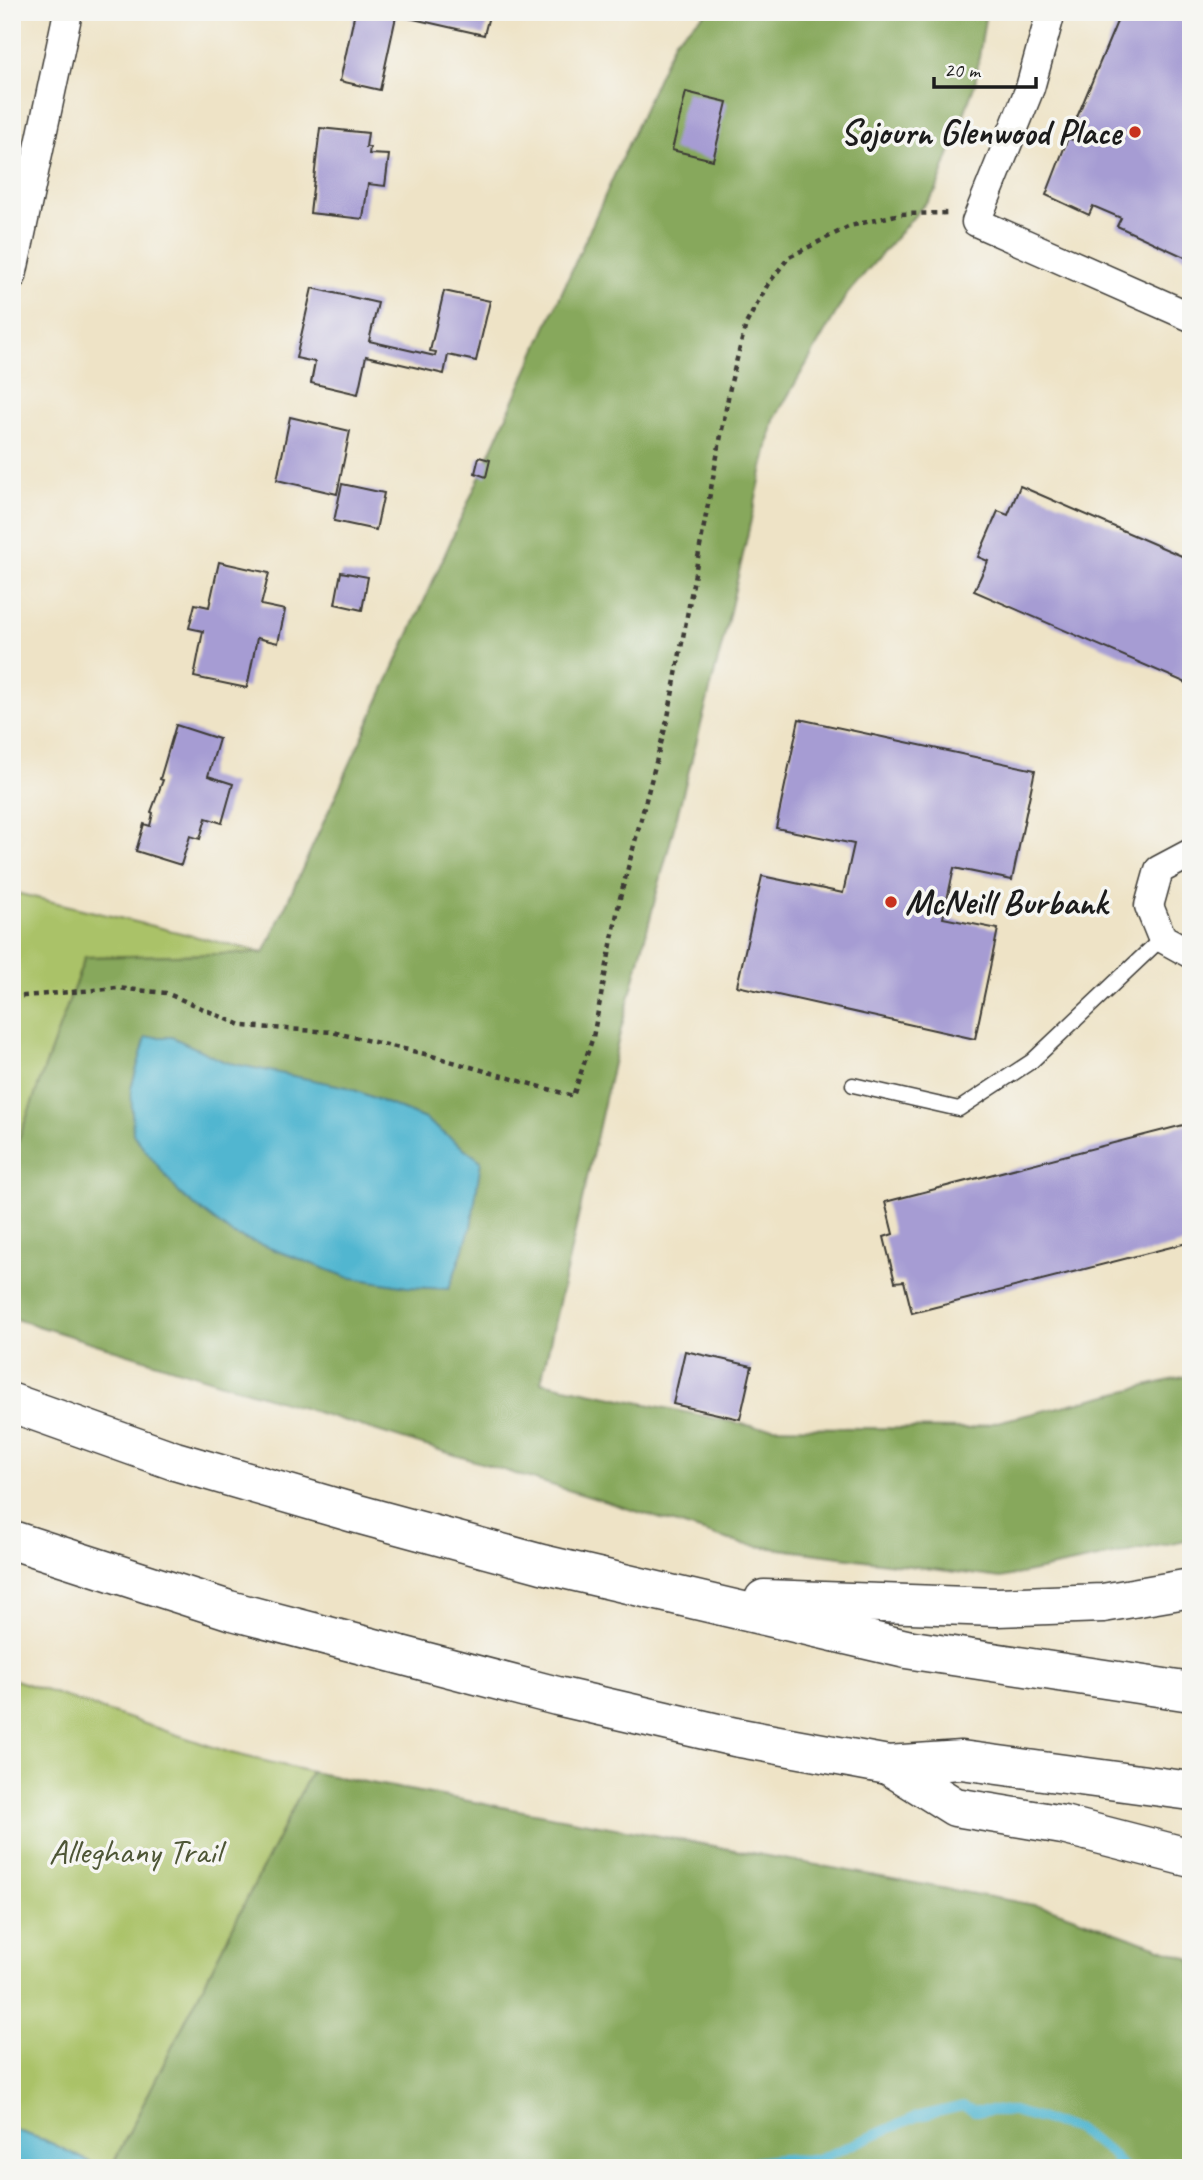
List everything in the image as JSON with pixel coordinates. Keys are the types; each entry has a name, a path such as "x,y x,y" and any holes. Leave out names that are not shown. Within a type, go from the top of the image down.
{"highway":[{"path":"12,1402 175,1461 341,1510 542,1564 906,1649 1191,1692"},
{"path":"12,1541 229,1611 410,1659 735,1737 888,1765 961,1760 1191,1791"},
{"path":"677,1596 997,1607 1103,1603 1191,1588"},
{"path":"888,1765 955,1807 1063,1825 1191,1858"}],"street":[{"path":"12,276 68,12"},
{"path":"1052,12 1030,88 976,222 1191,317"},
{"path":"1191,853 1159,870 1149,905 1162,938 1191,954"}],"lane":[{"path":"853,1085 958,1109 1031,1061 1162,938"}],"path":[{"path":"12,997 118,988 166,993 243,1026 332,1032 425,1054 573,1096 593,1037 620,898 668,717 731,382 746,324 768,284 789,257 850,226 900,215 953,213"}],"green space":[{"path":"707,12 986,12 975,84 936,191 847,294 774,420 724,637 619,1037 541,1382 756,1427 968,1429 1191,1375 1191,1539 1001,1578 742,1544 12,1318 12,1158 85,957 264,953 675,39"},
{"path":"12,892 264,953 85,957 12,1158"},
{"name":"Alleghany Trail","path":"12,1679 231,1753 311,1772 111,2168 12,2168"},
{"path":"311,1772 1050,1908 1191,1959 1191,2168 111,2168"}],"water":[{"path":"146,1037 172,1037 225,1062 347,1087 425,1119 481,1161 471,1227 449,1289 407,1287 347,1277 232,1234 180,1194 133,1134 131,1088"},
{"path":"12,2129 47,2141 102,2168 12,2168"}],"building":[{"path":"355,12 397,12 380,90 340,81"},
{"path":"401,12 490,12 484,35 400,16"},
{"name":"Sojourn Glenwood Place","path":"1121,12 1191,12 1191,260 1117,226 1121,218 1093,206 1089,215 1046,195 1068,138 1075,141 1082,125 1075,122"},
{"path":"686,92 727,102 713,160 672,150"},
{"path":"320,128 368,133 366,147 370,147 369,154 389,155 385,186 368,184 363,219 310,213"},
{"path":"312,288 378,303 369,341 435,356 436,352 430,351 444,291 490,301 476,361 448,355 444,374 366,356 358,394 311,383 315,362 296,358"},
{"path":"290,417 350,431 337,494 277,480"},
{"path":"479,457 490,460 486,477 475,473"},
{"path":"342,484 384,493 376,530 334,521"},
{"path":"1020,486 1191,560 1191,685 974,591 988,561 978,557 998,511 1008,515"},
{"path":"219,562 269,573 261,605 285,610 278,643 257,638 247,688 194,677 203,631 189,628 195,604 209,607"},
{"path":"341,572 368,577 362,610 335,604"},
{"path":"799,719 1035,770 1012,880 954,868 943,918 998,929 975,1039 737,986 762,876 843,893 854,844 776,828"},
{"path":"176,725 219,739 208,776 233,784 222,823 206,818 200,839 190,836 181,865 136,851 144,824 150,826 151,812 163,780 160,779"},
{"path":"1191,1123 1191,1242 912,1313 904,1281 895,1282 884,1237 893,1234 885,1202"},
{"path":"685,1351 752,1366 740,1419 673,1404"}],"waterway":[{"path":"710,2168 780,2159 817,2160 916,2117 963,2106 974,2111 1013,2111 1076,2129 1112,2154 1123,2168"}],"place":[{"name":"Sojourn Glenwood Place","path":"1135,132"},
{"name":"McNeill Burbank","path":"891,902"}]}
